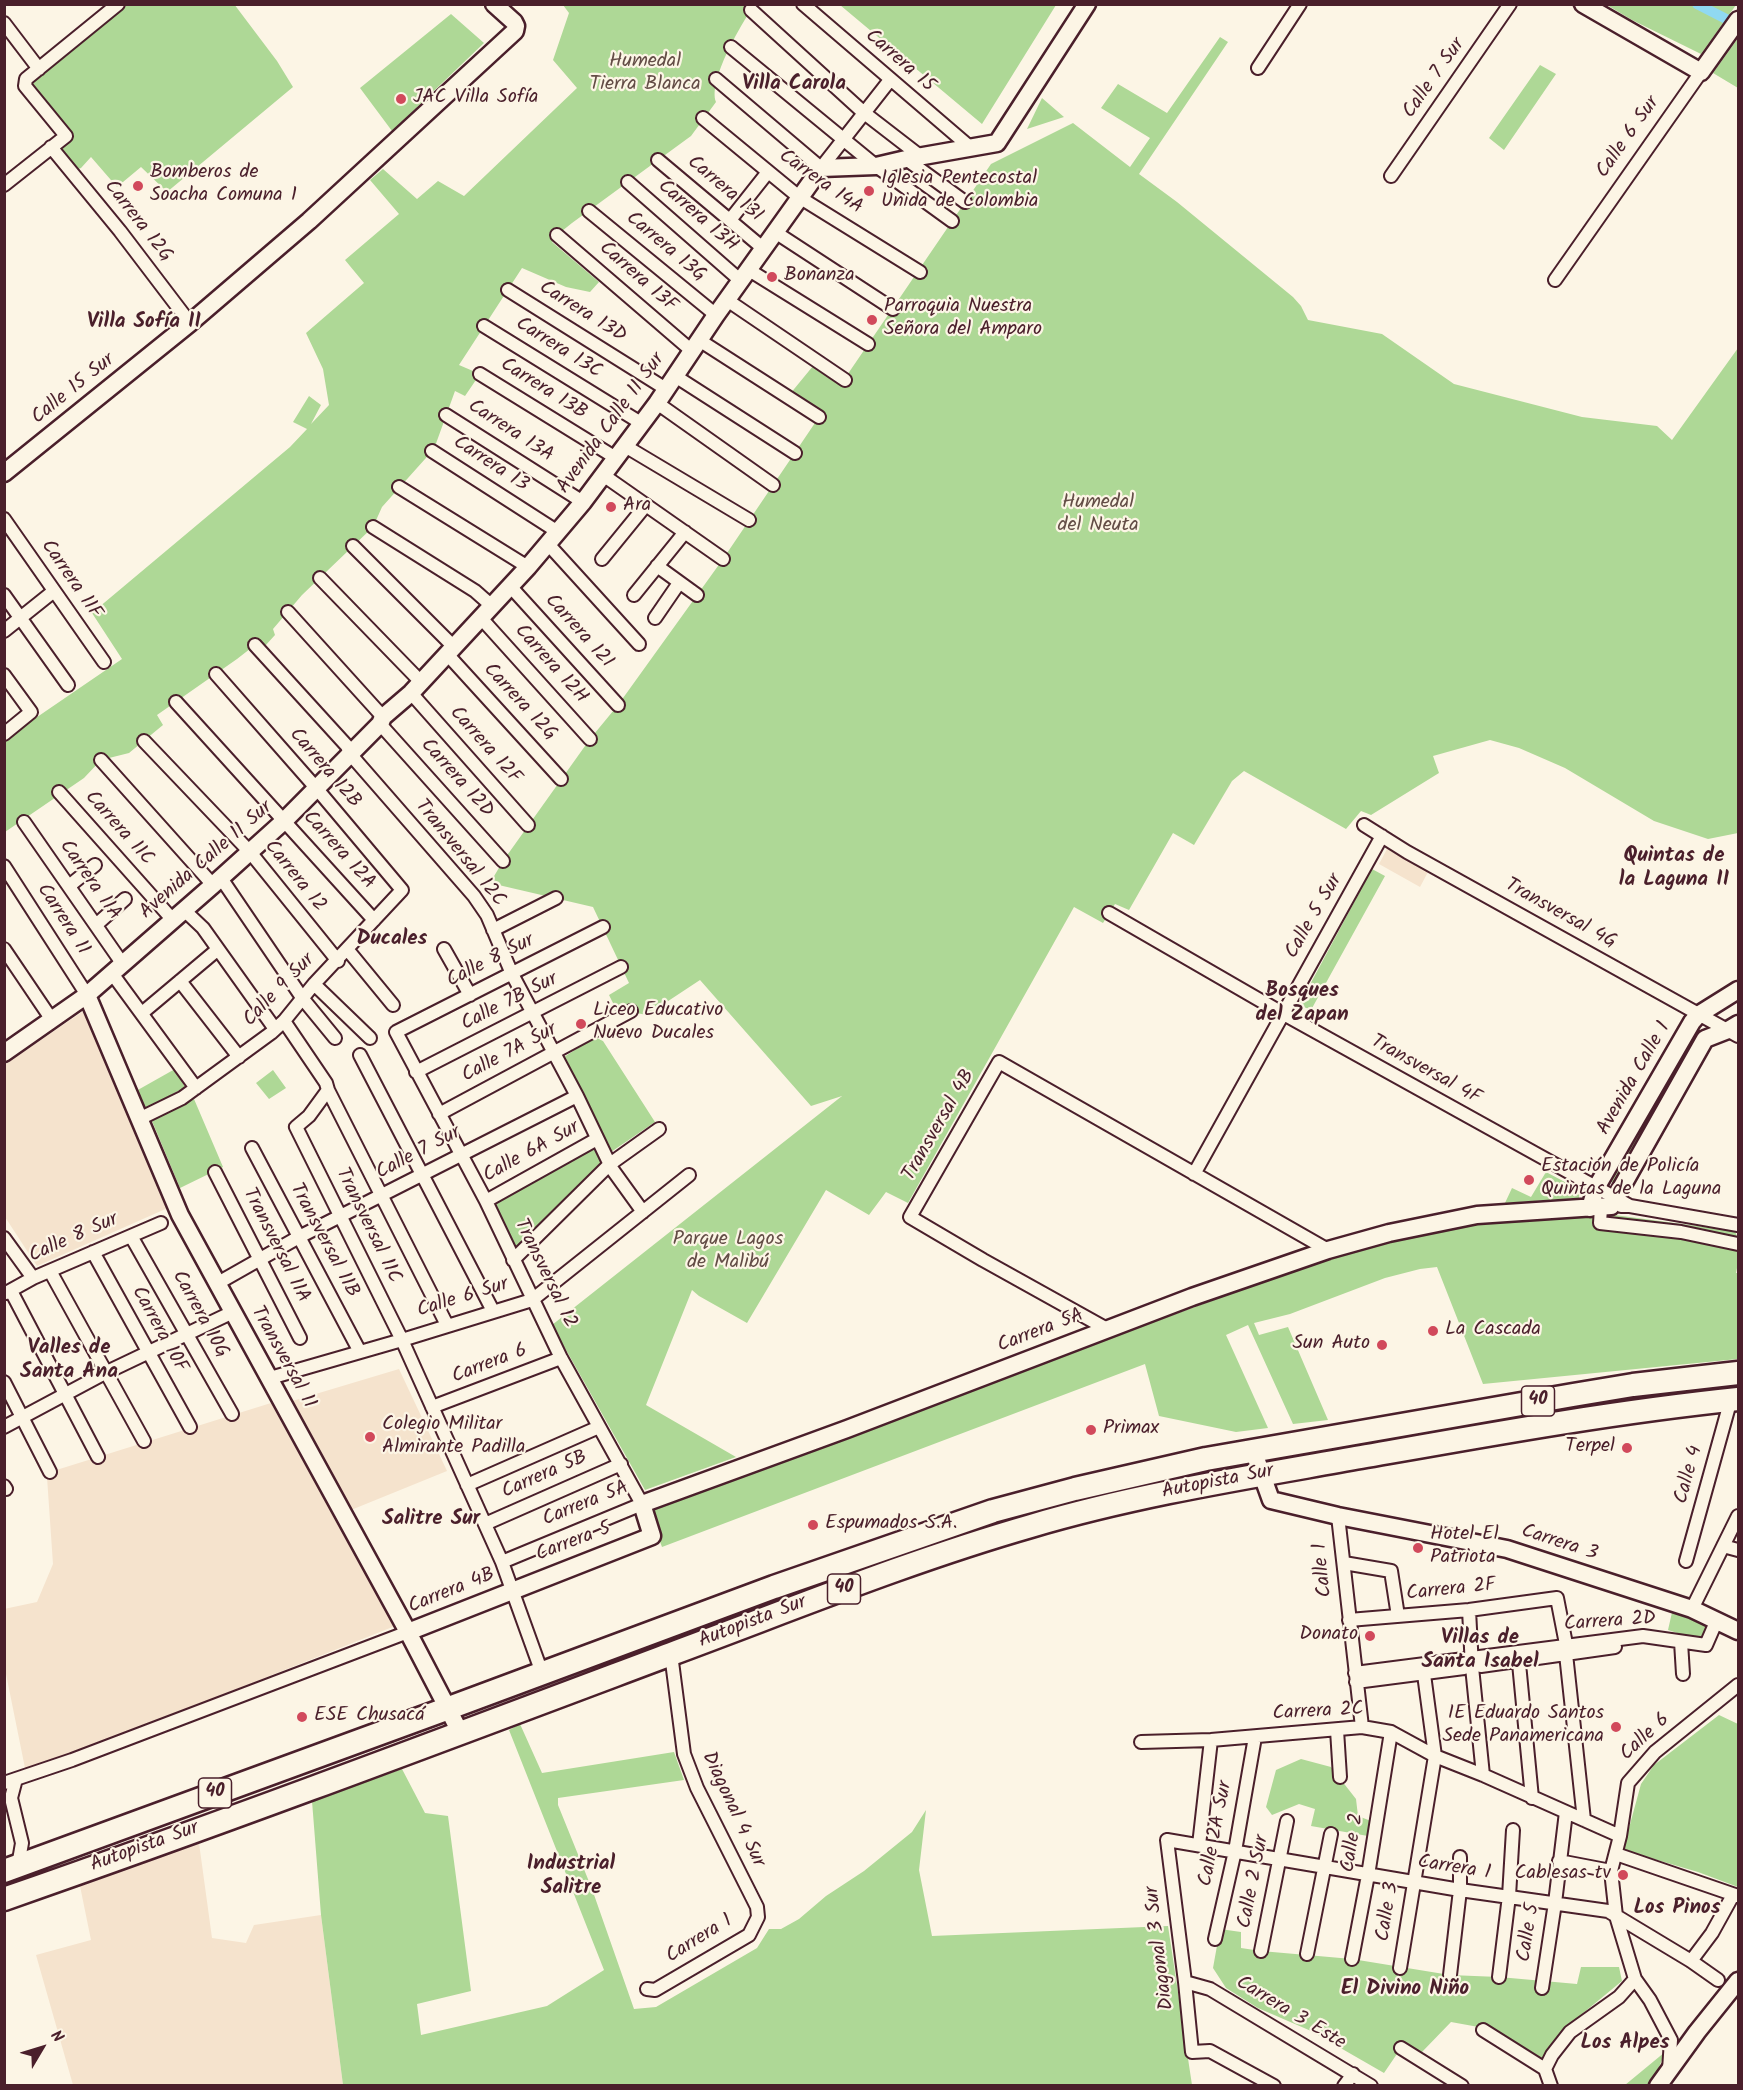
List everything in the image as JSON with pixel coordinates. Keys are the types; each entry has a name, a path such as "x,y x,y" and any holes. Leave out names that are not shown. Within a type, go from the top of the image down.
{"highway":[{"name":"Autopista Sur","path":"11,1868 774,1587 993,1511 1148,1471 1253,1450 1633,1385 1738,1373"},
{"name":"Autopista Sur","path":"4,1899 829,1595 1023,1528 1152,1495 1261,1474 1637,1410 1735,1399"}],"main road":[{"name":"Calle 15 Sur","path":"4,473 190,323 354,182 515,31 514,22 494,4"},
{"path":"821,168 876,166 913,157 997,143 1087,4"},
{"path":"1583,4 1701,72"},
{"name":"Calle 6 Sur","path":"1701,72 1735,25"},
{"name":"Avenida Calle 11 Sur","path":"4,1053 87,995 284,821 416,688 528,567 583,502 620,452 821,168"},
{"name":"Avenida Calle 1","path":"1735,1030 1705,1039 1609,1205 1596,1188 1692,1022 1698,1015 1738,990"},
{"name":"Transversal 11","path":"87,995 180,1215 270,1377 460,1732"},
{"name":"Carrera 5A","path":"642,1504 848,1429 1107,1329 1328,1251 1400,1230 1477,1215 1609,1205"},
{"name":"Carrera 3","path":"1253,1450 1271,1500 1338,1516 1507,1549 1692,1609 1738,1631"},
{"name":"Transversal 12","path":"642,1504 652,1536"},
{"name":"Carrera 5","path":"512,1590 652,1536"},
{"name":"Carrera 4B","path":"408,1632 512,1590"},
{"path":"1658,2085 1738,1982"}],"street":[{"path":"4,185 66,136 25,86 26,79 118,4"},
{"name":"Carrera 15","path":"803,4 971,148"},
{"path":"1258,68 1300,4"},
{"name":"Calle 7 Sur","path":"1391,176 1510,4"},
{"path":"751,10 965,202"},
{"path":"4,23 39,69"},
{"path":"731,47 876,166 952,222"},
{"name":"Calle 6 Sur","path":"1556,280 1701,72"},
{"path":"716,79 821,168 890,80"},
{"name":"Carrera 14A","path":"703,118 799,197 920,272"},
{"name":"Carrera 12G","path":"51,147 120,231 190,323"},
{"name":"Carrera 13I","path":"658,160 764,249"},
{"path":"730,220 768,172"},
{"name":"Carrera 13H","path":"628,182 745,276 867,344"},
{"name":"Carrera 13G","path":"589,211 716,315"},
{"path":"775,232 893,309"},
{"name":"Carrera 13F","path":"557,235 695,346 819,417"},
{"name":"Carrera 13D","path":"508,290 666,389 795,453"},
{"path":"727,300 845,380"},
{"name":"Carrera 13C","path":"484,326 641,423"},
{"name":"Carrera 13B","path":"480,374 749,520"},
{"path":"666,389 773,485"},
{"name":"Carrera 13A","path":"446,415 583,502"},
{"name":"Carrera 13","path":"432,451 553,538 639,644"},
{"path":"603,475 723,559"},
{"path":"399,488 528,567"},
{"path":"602,559 646,505"},
{"name":"Carrera 11F","path":"4,519 104,662"},
{"name":"Carrera 12H","path":"373,527 475,591 486,612 590,739"},
{"path":"634,595 685,532"},
{"name":"Carrera 12G","path":"353,546 450,651 561,779"},
{"path":"657,566 697,595"},
{"name":"Carrera 12F","path":"320,578 416,688 528,825"},
{"path":"655,618 679,583"},
{"name":"Carrera 12I","path":"510,586 618,705"},
{"path":"4,631 54,591"},
{"path":"4,595 69,685"},
{"name":"Carrera 12D","path":"288,612 503,861"},
{"name":"Transversal 12C","path":"255,645 347,746 351,755 474,896 487,915 512,974 577,1096 610,1164 643,1212"},
{"name":"Carrera 12B","path":"216,674 402,890"},
{"path":"4,675 31,712 4,734"},
{"name":"Carrera 12A","path":"176,702 374,920"},
{"name":"Carrera 12","path":"144,741 250,852 338,960"},
{"path":"101,760 217,881 303,999 335,1038"},
{"name":"Carrera 11C","path":"59,792 178,915 203,928 217,950 326,1083 447,1325"},
{"name":"Carrera 11A","path":"24,822 96,925 142,1013 196,1088"},
{"name":"Transversal 4G","path":"1364,825 1698,1015 1735,1030"},
{"name":"Calle 5 Sur","path":"1194,1174 1382,836"},
{"path":"69,886 95,865"},
{"name":"Carrera 11","path":"4,866 87,995"},
{"name":"Calle 9 Sur","path":"139,1119 182,1098 280,1025 314,984 402,890"},
{"path":"494,930 556,898"},
{"path":"96,925 125,899"},
{"name":"Transversal 4F","path":"1109,913 1282,1013 1596,1188"},
{"name":"Calle 8 Sur","path":"396,1032 603,927"},
{"path":"4,949 52,1020"},
{"path":"347,949 393,1005"},
{"path":"444,949 470,995"},
{"path":"142,1013 217,950"},
{"name":"Calle 7B Sur","path":"416,1072 621,967"},
{"path":"180,981 239,1057"},
{"path":"314,984 370,1038"},
{"name":"Calle 7A Sur","path":"439,1114 631,1011"},
{"name":"Transversal 12","path":"396,1032 486,1201 561,1358 642,1504"},
{"path":"360,1055 493,1311"},
{"name":"Transversal 4B","path":"1107,1329 983,1260 910,1216 999,1062 1328,1251"},
{"name":"Transversal 11C","path":"328,1090 309,1116 296,1127 402,1340 485,1524 502,1562 542,1673"},
{"name":"Calle 7 Sur","path":"218,1283 299,1237 577,1096"},
{"name":"Calle 6 Sur","path":"513,1260 610,1164 659,1128"},
{"name":"Calle 6A Sur","path":"486,1201 597,1139"},
{"name":"Transversal 11B","path":"252,1148 360,1352"},
{"name":"Transversal 11A","path":"215,1172 300,1338"},
{"name":"Calle 6 Sur","path":"270,1377 402,1340 532,1299 689,1175"},
{"path":"1738,1225 1609,1205 1600,1223 1681,1232 1738,1244"},
{"name":"Calle 8 Sur","path":"8,1292 33,1278 161,1223"},
{"name":"Carrera 10G","path":"131,1236 232,1414"},
{"path":"4,1238 33,1278"},
{"name":"Carrera 10F","path":"93,1252 190,1427"},
{"path":"50,1271 144,1442"},
{"path":"8,1292 98,1457"},
{"path":"4,1427 105,1373 233,1312"},
{"name":"Carrera 6","path":"432,1407 561,1358"},
{"path":"4,1382 50,1472"},
{"name":"Calle 4","path":"1686,1562 1735,1399"},
{"path":"467,1485 599,1427"},
{"name":"Carrera 5B","path":"485,1524 621,1464"},
{"name":"Carrera 5A","path":"502,1562 642,1504"},
{"name":"Calle 1","path":"1338,1516 1362,1727"},
{"path":"1692,1609 1738,1516"},
{"path":"1723,1546 1738,1550"},
{"path":"1344,1563 1391,1571 1398,1616"},
{"name":"Carrera 2F","path":"1349,1620 1468,1610 1557,1598 1566,1649"},
{"path":"1468,1610 1483,1776"},
{"path":"1683,1674 1682,1642 1706,1645 1716,1622"},
{"path":"11,1868 22,1843 11,1798 10,1781 72,1760 408,1632"},
{"name":"Carrera 2D","path":"1356,1677 1667,1638 1682,1642"},
{"path":"1566,1649 1584,1820"},
{"name":"Diagonal 4 Sur","path":"671,1654 684,1754 697,1788 758,1907"},
{"path":"1518,1657 1532,1798"},
{"name":"Calle 3","path":"1400,1968 1435,1756 1423,1670"},
{"name":"Calle 6","path":"1669,2070 1671,2040 1650,2000 1635,1979 1616,1916 1611,1872 1620,1836 1628,1783 1655,1752 1738,1685"},
{"name":"Carrera 2C","path":"1141,1742 1211,1740 1362,1727 1391,1732 1435,1756 1620,1836"},
{"path":"1337,1730 1340,1777"},
{"name":"Calle 2","path":"1352,1959 1391,1732"},
{"name":"Calle 2A Sur","path":"1215,1939 1255,1737"},
{"path":"1199,1845 1211,1740"},
{"name":"Calle 5","path":"1542,1988 1566,1812"},
{"name":"Calle 2 Sur","path":"1261,1951 1287,1821"},
{"path":"1499,1977 1509,1896 1513,1830"},
{"path":"1306,1954 1331,1834"},
{"name":"Carrera 1","path":"1167,1840 1323,1868 1608,1911 1691,1960 1718,1980"},
{"name":"Diagonal 3 Sur","path":"1167,1840 1192,2052 1210,2050 1274,2085"},
{"path":"1616,1854 1736,1896 1691,1960"},
{"path":"1450,1975 1460,1890 1460,1857"},
{"path":"1559,1861 1611,1872"},
{"name":"Carrera 1","path":"647,1989 655,1990 749,1935 758,1917 758,1907"},
{"path":"1545,2069 1552,2055 1570,2032 1619,1997 1635,1979"},
{"name":"Carrera 3 Este","path":"1185,1982 1210,1989 1371,2085"},
{"path":"1483,2030 1545,2069 1551,2085"},
{"path":"1401,2048 1462,2085"},
{"path":"1344,2085 1353,2074"}],"shaded area":[{"path":"1387,849 1428,872 1420,887 1379,864"},
{"path":"85,1010 170,1207 37,1266 5,1217 4,1065"},
{"name":"Colegio Militar Almirante Padilla","path":"399,1369 447,1471 351,1510 289,1402"},
{"path":"271,1403 395,1626 26,1773 5,1669 4,1609 37,1602 53,1564 47,1477 50,1472"},
{"path":"199,1843 212,1938 246,1943 254,1925 321,1915 343,2085 73,2085 36,1955 91,1940 80,1886"}],"green space":[{"path":"234,4 277,61 293,87 167,192 141,167 117,187 91,157 81,168 73,171 51,147 65,136 26,79 121,5"},
{"name":"Humedal Tierra Blanca","path":"563,5 754,5 721,67 715,92 716,102 691,136 572,223 552,242 599,282 590,292 566,287 522,268 459,365 480,374 465,396 455,391 434,449 382,507 373,527 302,595 273,629 275,635 265,646 255,645 157,715 163,725 129,753 101,760 84,778 5,832 5,739 122,659 92,613 290,447 307,429 293,422 309,396 321,405 311,424 329,405 323,369 306,333 364,283 345,260 399,214 370,180 383,169 417,199 438,181 464,196 577,88 553,60 569,13"},
{"path":"840,5 1056,5 982,124"},
{"path":"1607,5 1736,5 1701,54"},
{"path":"451,14 484,43 392,131 360,88"},
{"name":"Humedal del Neuta","path":"1220,37 1228,42 1139,174 1177,202 1293,297 1308,320 1382,334 1454,384 1582,417 1657,426 1672,440 1738,348 1738,833 1708,839 1654,821 1565,768 1519,748 1490,740 1433,756 1439,773 1371,815 1361,811 1346,829 1244,771 1232,781 1194,845 1173,833 1129,910 1115,904 1103,923 1074,907 908,1203 886,1192 869,1215 826,1190 747,1323 692,1290 646,1405 736,1457 645,1490 552,1325 842,1096 811,1106 700,980 647,1015 616,1009 609,995 629,983 593,907 490,883 503,861 590,739 618,705 723,559 819,417 790,394 813,366 841,384 991,164 1073,123 1130,167 1150,138 1101,108 1118,84 1167,113"},
{"path":"1738,38 1738,88 1713,73"},
{"path":"1540,65 1556,74 1504,150 1489,138"},
{"path":"1042,98 1064,117 1027,129"},
{"path":"1372,869 1385,876 1311,1010 1299,1005"},
{"path":"1696,1028 1702,1033 1616,1185 1609,1180"},
{"path":"595,1037 603,1041 655,1122 611,1152 564,1057"},
{"path":"175,1069 185,1087 144,1110 136,1091"},
{"path":"273,1070 286,1088 269,1099 256,1083"},
{"path":"194,1099 223,1167 180,1188 152,1121"},
{"path":"594,1148 602,1166 515,1251 494,1203"},
{"path":"1546,1172 1580,1190 1579,1198 1505,1203 1512,1188 1531,1197"},
{"path":"1592,1212 1735,1231 1739,1252 1736,1273 1738,1273 1738,1359 1483,1384 1437,1267 1420,1269 1385,1278 1290,1314 1254,1323 1259,1335 1288,1327 1328,1420 1293,1424 1248,1325 1226,1335 1268,1428 1236,1432 1159,1416 1145,1364 662,1547 648,1510 1326,1259 1449,1226"},
{"path":"1673,1608 1709,1623 1702,1641 1668,1630"},
{"path":"1719,1715 1738,1724 1738,1887 1698,1872 1623,1850 1641,1784 1654,1765"},
{"path":"520,1724 542,1773 674,1752 684,1780 558,1798 558,1805 592,1889 634,2009 656,2007 757,1948 769,1929 781,1929 799,1919 912,1832 926,1810 919,1870 932,1936 1168,1926 1192,2085 343,2085 321,1915 312,1801 402,1769 425,1813 448,1816 471,1991 417,2004 421,2035 547,2006 604,1970 509,1730"},
{"path":"1301,1759 1331,1767 1356,1799 1358,1816 1371,1821 1368,1836 1311,1826 1315,1809 1299,1804 1272,1815 1266,1807 1276,1770"},
{"path":"1220,1929 1241,1932 1241,1948 1261,1951 1352,1959 1450,1975 1577,1984 1581,1967 1619,1967 1622,1981 1565,2028 1541,2062 1484,2028 1451,2022 1422,2052 1401,2048 1384,2073 1311,2031 1258,2008 1226,1988 1213,1968"},
{"path":"1665,2052 1652,2085 1625,2085"}],"waterway":[{"path":"1697,4 1738,25"}],"place":[{"name":"JAC Villa Sofía","path":"401,99"},
{"name":"Bomberos de Soacha Comuna 1","path":"138,186"},
{"name":"Iglesia Pentecostal Unida de Colombia","path":"869,191"},
{"name":"Bonanza","path":"772,277"},
{"name":"Parroquia Nuestra Señora del Amparo","path":"872,320"},
{"name":"Ara","path":"611,507"},
{"name":"Liceo Educativo Nuevo Ducales","path":"581,1024"},
{"name":"Estación de Policía Quintas de la Laguna","path":"1529,1180"},
{"name":"La Cascada","path":"1433,1331"},
{"name":"Sun Auto","path":"1382,1345"},
{"name":"Primax","path":"1091,1430"},
{"name":"Colegio Militar Almirante Padilla","path":"370,1437"},
{"name":"Terpel","path":"1627,1448"},
{"name":"Espumados S.A.","path":"813,1525"},
{"name":"Hotel El Patriota","path":"1418,1548"},
{"name":"Donato","path":"1370,1636"},
{"name":"ESE Chusacá","path":"302,1717"},
{"name":"IE Eduardo Santos Sede Panamericana","path":"1616,1727"},
{"name":"Cablesas tv","path":"1623,1875"}],"district":[{"name":"Villa Carola","path":"794,85"},
{"name":"Villa Sofía II","path":"144,323"},
{"name":"Quintas de la Laguna II","path":"1674,869"},
{"name":"Ducales","path":"392,940"},
{"name":"Bosques del Zapan","path":"1302,1004"},
{"name":"Valles de Santa Ana","path":"69,1361"},
{"name":"Salitre Sur","path":"431,1520"},
{"name":"Villas de Santa Isabel","path":"1480,1651"},
{"name":"Industrial Salitre","path":"571,1877"},
{"name":"Los Pinos","path":"1677,1909"},
{"name":"El Divino Niño","path":"1405,1990"},
{"name":"Los Alpes","path":"1625,2044"}],"park label":[{"name":"Parque Lagos de Malibú","path":"728,1252"}]}
